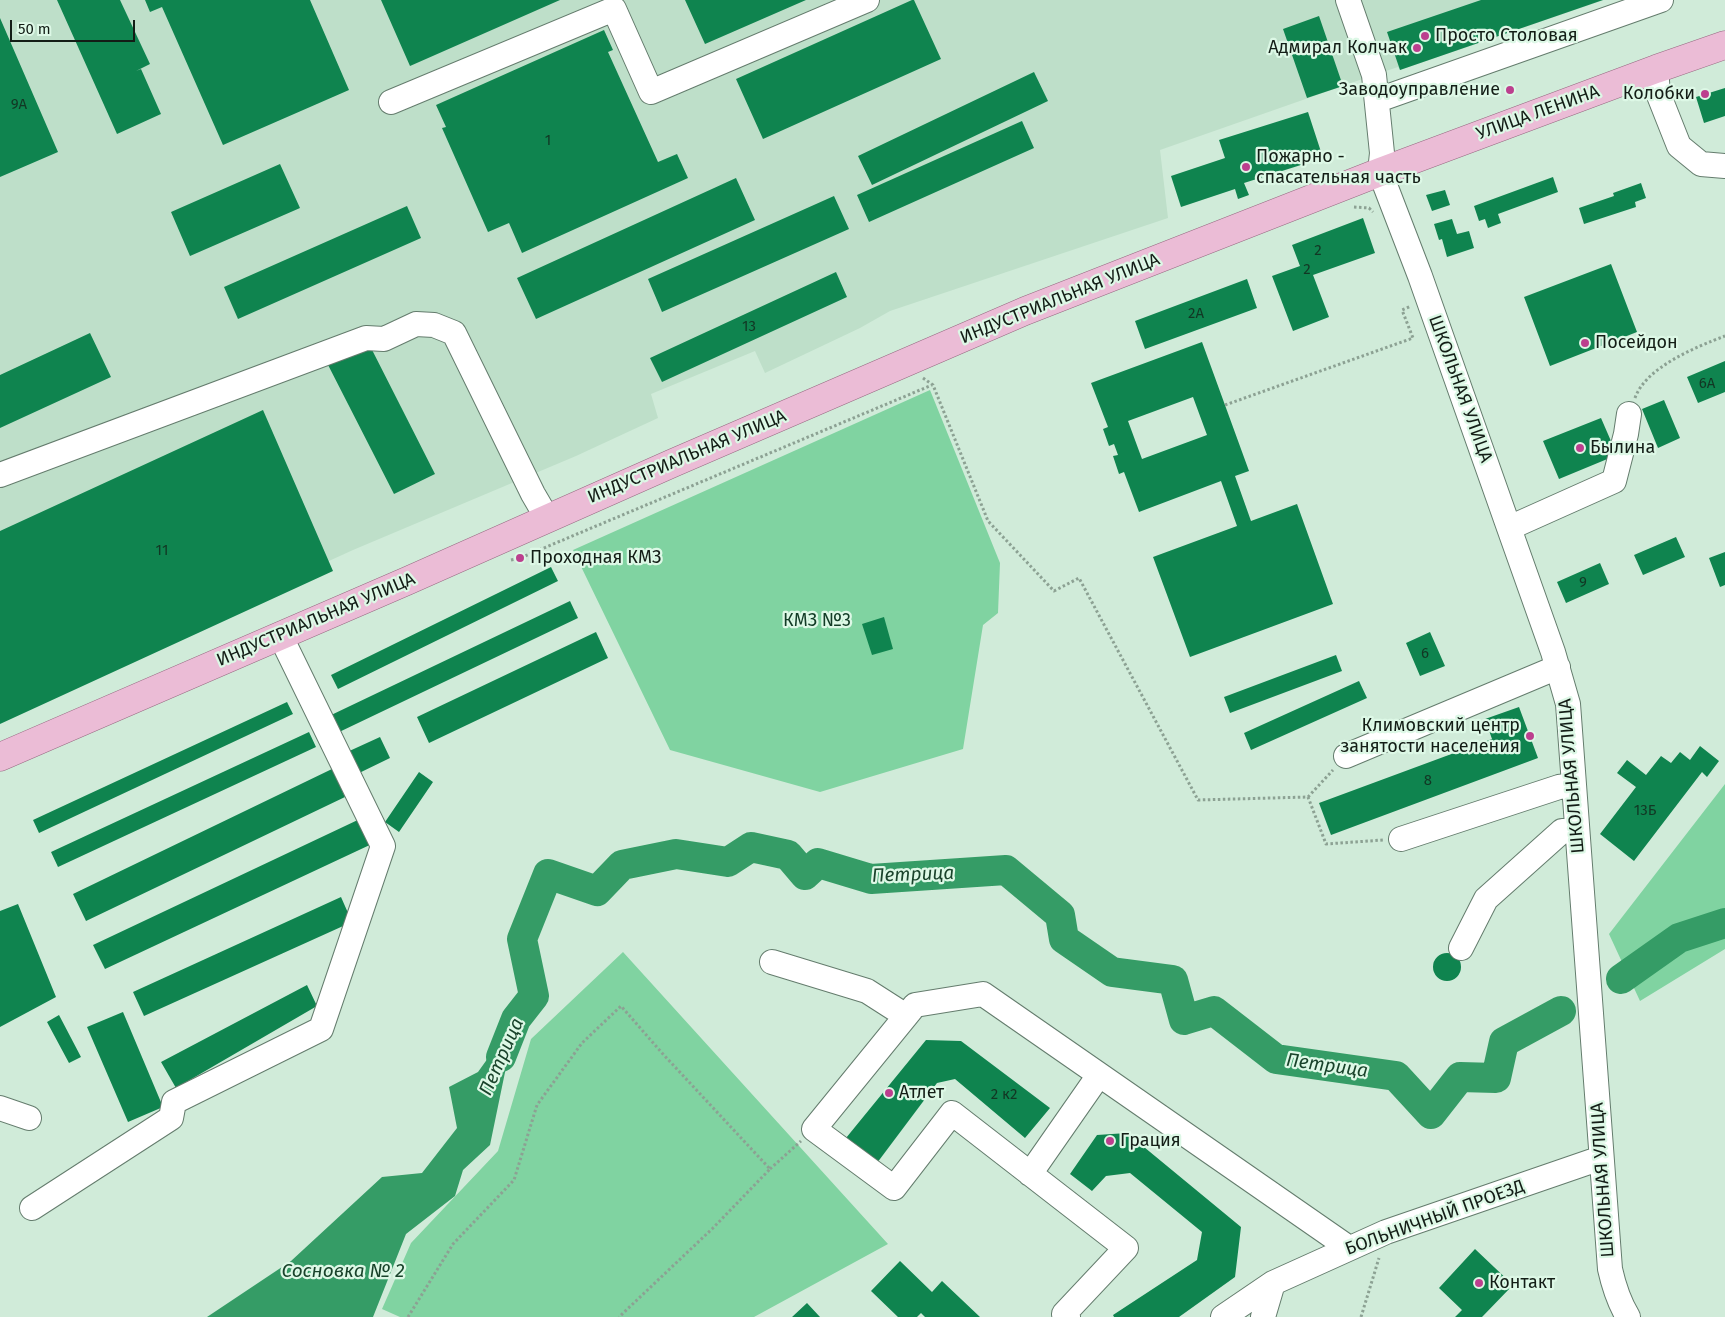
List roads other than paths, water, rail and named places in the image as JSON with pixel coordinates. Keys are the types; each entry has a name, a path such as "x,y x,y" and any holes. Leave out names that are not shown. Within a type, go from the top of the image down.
{"main road":[{"name":"УЛИЦА ЛЕНИНА","path":"1380,172 1725,45"},
{"name":"ИНДУСТРИАЛЬНАЯ УЛИЦА","path":"0,757 408,582 547,518 1025,311 1380,172"}],"street":[{"path":"391,102 614,9 651,92 867,0"},
{"path":"1348,0 1374,75 1382,153 1380,172"},
{"path":"1378,100 1662,0"},
{"path":"1656,69 1658,93 1679,146 1701,164 1725,166"},
{"name":"ШКОЛЬНАЯ УЛИЦА","path":"1380,172 1420,276 1558,667 1568,704 1610,1269 1614,1289 1628,1317"},
{"path":"0,475 366,338 384,338 416,324 434,325 454,333 533,494 547,518"},
{"path":"1509,528 1614,481 1629,414"},
{"path":"32,1208 171,1118 174,1102 321,1029 383,846 280,636"},
{"path":"1346,756 1558,667"},
{"path":"1401,839 1559,787 1574,785"},
{"path":"1461,948 1486,899 1562,831 1577,831"},
{"path":"772,962 866,991 906,1016"},
{"path":"1068,1317 1064,1314 1126,1248 952,1113 894,1188 814,1129 915,1005 983,994 1349,1248"},
{"path":"1030,1174 1099,1075"},
{"path":"0,1108 29,1118"},
{"name":"БОЛЬНИЧНЫЙ ПРОЕЗД","path":"1223,1317 1273,1282 1386,1232 1601,1158"},
{"path":"1263,1317 1273,1282"}],"water":[{"name":"Сосновка № 2","path":"516,1019 490,1145 463,1170 455,1196 406,1234 373,1317 207,1317 291,1261 382,1177 422,1173 457,1128 449,1087 478,1072"}],"waterway":[{"name":"Петрица","path":"501,1057 516,1019 534,996 522,939 548,874 597,891 622,865 676,854 728,862 751,847 788,855 805,875 818,863 871,879 1006,870 1060,915 1064,939 1112,972 1173,980 1184,1020 1214,1011 1276,1059 1396,1076 1431,1114 1460,1077 1496,1078 1504,1042 1561,1011"},
{"name":"Петрица","path":"1621,979 1679,938 1725,923"}],"place":[{"name":"Просто Столовая","path":"1425,36"},
{"name":"Адмирал Колчак","path":"1417,48"},
{"name":"Заводоуправление","path":"1510,90"},
{"name":"Колобки","path":"1705,94"},
{"name":"Пожарно - спасательная часть","path":"1246,167"},
{"name":"Посейдон","path":"1585,343"},
{"name":"Былина","path":"1580,448"},
{"name":"Проходная КМЗ","path":"520,558"},
{"name":"Климовский центр занятости населения","path":"1530,736"},
{"name":"Атлет","path":"889,1093"},
{"name":"Грация","path":"1110,1141"},
{"name":"Контакт","path":"1479,1283"}],"park label":[{"name":"КМЗ №3","path":"817,621"}]}
